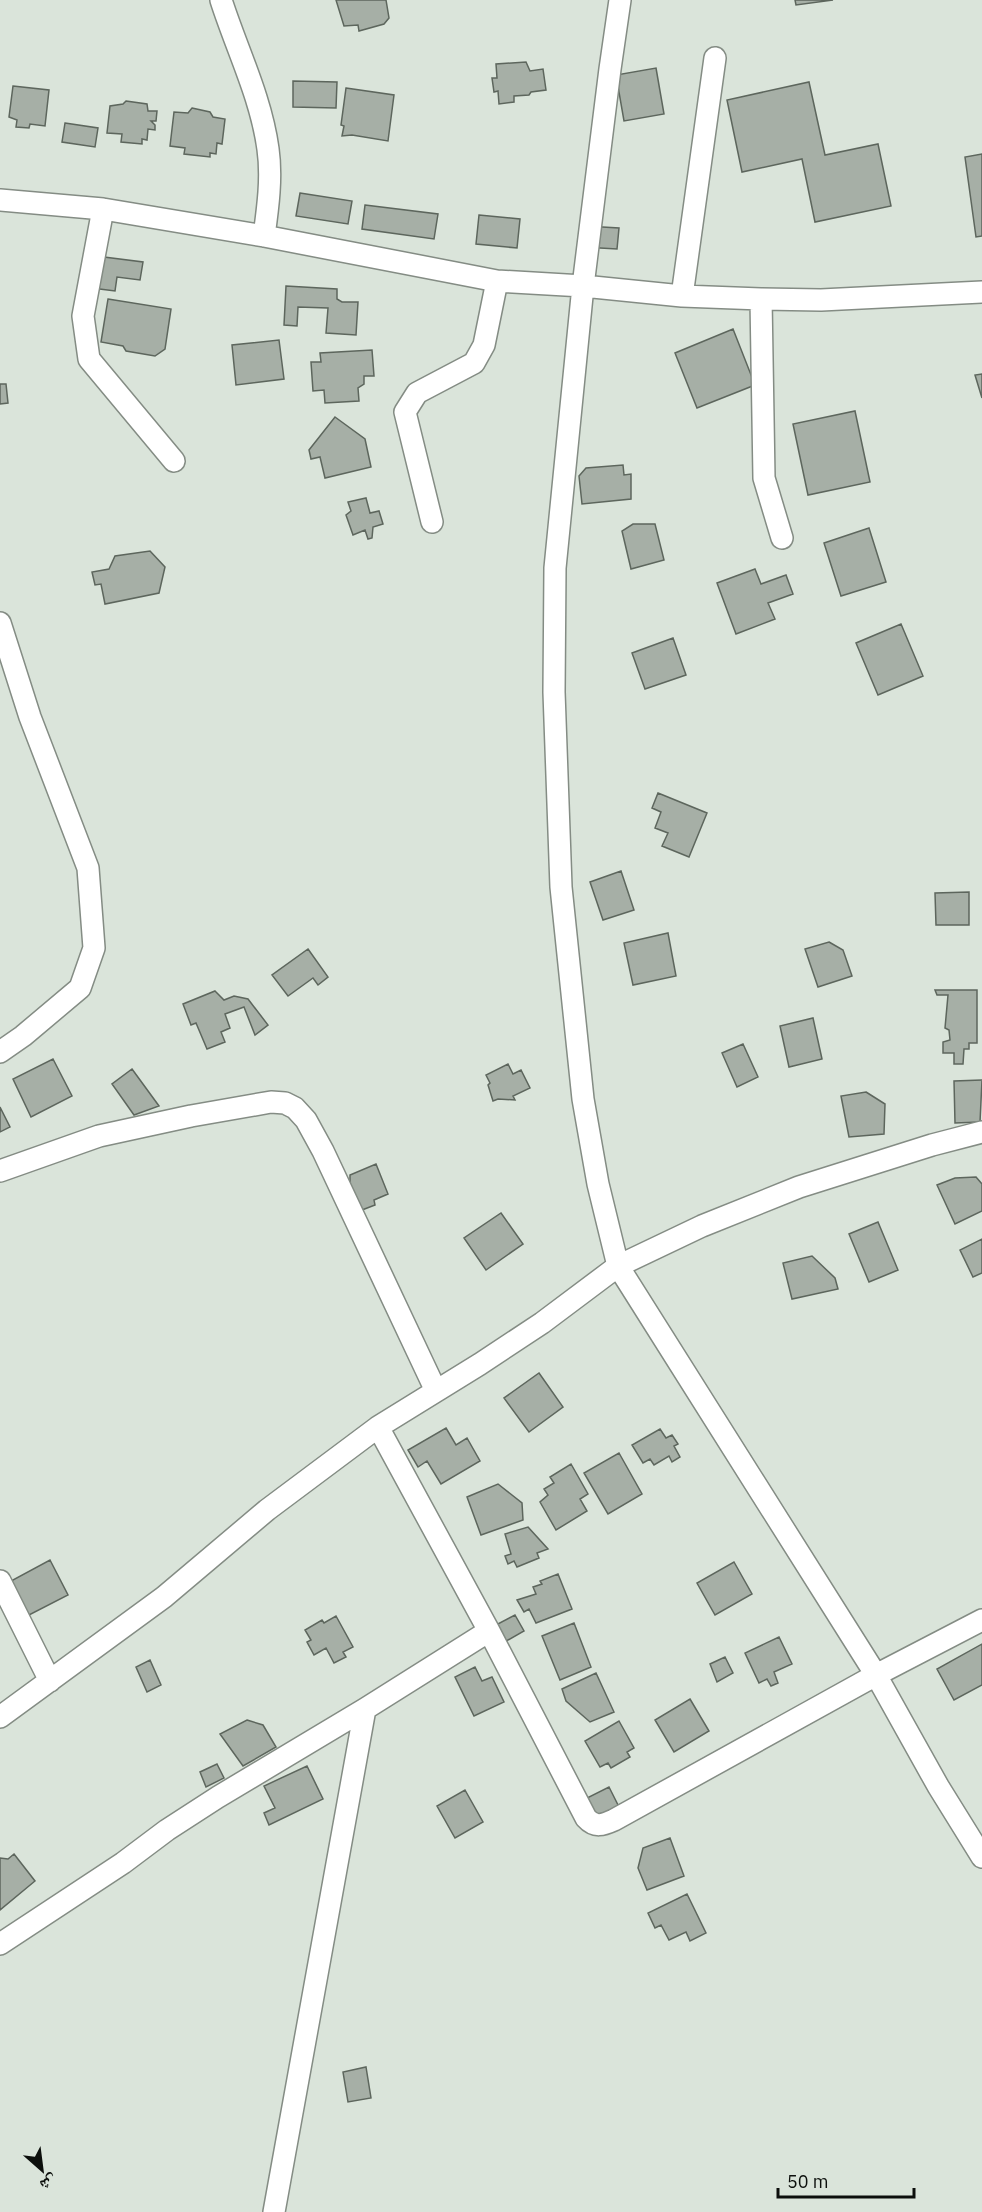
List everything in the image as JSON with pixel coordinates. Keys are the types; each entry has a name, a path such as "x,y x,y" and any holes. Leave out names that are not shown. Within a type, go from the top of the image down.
{"street":[{"path":"221,0 260,108 269,150 269,194 264,236"},
{"path":"620,0 583,286 555,567 554,692 561,887 583,1098 598,1184 618,1266 876,1675 938,1786 982,1857"},
{"path":"682,296 715,58"},
{"path":"0,200 103,209 264,236 497,281 583,286 682,296 761,299 821,300 982,292"},
{"path":"103,209 83,316 89,359 174,461"},
{"path":"432,522 405,412 417,393 474,363 484,345 497,281"},
{"path":"761,299 764,478 782,537"},
{"path":"0,623 30,717 88,868 94,948 80,988 0,1052"},
{"path":"0,1171 99,1136 191,1116 271,1102 285,1103 296,1108 306,1120 323,1151 436,1391"},
{"path":"0,1717 164,1597 267,1510 378,1427 542,1323 618,1266 702,1226 799,1186 982,1132"},
{"path":"378,1427 489,1631 586,1818 592,1824 598,1825 614,1820 876,1675 982,1620"},
{"path":"0,1581 50,1681"},
{"path":"0,1944 123,1863 167,1830 489,1631"},
{"path":"274,2212 365,1709"}],"building":[{"path":"336,0 386,0 389,18 384,24 359,31 358,25 344,26"},
{"path":"795,0 833,0 796,5"},
{"path":"526,62 530,71 543,69 546,90 514,96 514,102 499,104 498,91 494,92 492,78 497,78 496,64"},
{"path":"656,68 664,114 624,121 616,75"},
{"path":"293,81 337,82 336,108 293,107"},
{"path":"809,82 825,155 878,144 891,206 815,222 802,159 742,172 727,100"},
{"path":"13,86 49,90 45,126 30,124 29,128 16,127 17,120 9,117"},
{"path":"346,88 394,95 388,141 352,135 342,136 344,126 341,125"},
{"path":"126,101 147,104 148,111 157,111 156,121 151,121 155,125 155,130 148,129 147,140 142,139 142,144 121,142 122,134 107,133 110,106 123,104"},
{"path":"192,108 210,112 213,117 225,119 222,144 217,143 216,154 210,153 210,157 184,154 185,148 170,146 174,112 188,113"},
{"path":"65,123 98,128 95,147 62,142"},
{"path":"982,154 982,236 976,237 965,157"},
{"path":"300,193 352,201 348,224 296,216"},
{"path":"365,205 438,214 434,239 362,229"},
{"path":"479,215 520,219 517,248 476,244"},
{"path":"585,226 619,228 617,249 583,247"},
{"path":"96,256 143,262 140,280 117,277 115,291 92,288"},
{"path":"286,286 337,289 337,299 342,302 358,302 356,335 326,333 328,308 298,307 297,326 284,325"},
{"path":"108,299 171,309 165,349 155,356 126,351 123,346 101,342"},
{"path":"733,329 755,385 697,408 675,353"},
{"path":"279,340 284,379 236,385 232,345"},
{"path":"372,350 374,376 364,376 364,384 358,388 359,401 325,403 324,390 313,391 311,362 321,362 320,353"},
{"path":"982,374 982,398 975,375"},
{"path":"0,384 6,384 8,403 0,404"},
{"path":"855,411 870,482 808,495 793,424"},
{"path":"335,417 365,439 371,467 325,478 320,457 311,459 309,450"},
{"path":"623,465 624,475 631,474 631,499 582,504 579,476 586,468"},
{"path":"366,498 370,513 379,511 383,524 373,527 372,538 368,539 365,530 353,535 346,515 351,511 348,502"},
{"path":"633,524 655,524 664,560 631,569 622,531"},
{"path":"869,528 886,582 841,596 824,543"},
{"path":"150,551 165,567 159,593 105,604 101,584 95,585 92,572 109,569 115,556"},
{"path":"755,569 761,584 786,575 793,594 768,603 775,619 736,634 717,583"},
{"path":"901,624 923,676 878,695 856,643"},
{"path":"673,638 686,675 645,689 632,653"},
{"path":"658,793 707,813 689,857 662,846 668,833 655,828 661,812 652,808"},
{"path":"621,871 634,910 603,920 590,882"},
{"path":"969,892 969,925 936,925 935,893"},
{"path":"668,933 676,976 633,985 624,943"},
{"path":"829,942 843,950 852,976 818,987 805,949"},
{"path":"308,949 328,977 318,985 313,978 288,996 272,975"},
{"path":"935,990 977,990 977,1043 969,1043 969,1049 964,1049 963,1064 954,1064 954,1053 943,1053 943,1042 950,1040 949,1030 945,1028 948,995 937,995"},
{"path":"215,991 224,1000 234,996 248,999 268,1025 255,1035 244,1007 225,1014 230,1028 221,1032 225,1042 207,1049 196,1023 191,1025 183,1004"},
{"path":"813,1018 822,1059 789,1067 780,1026"},
{"path":"743,1044 758,1077 737,1087 722,1053"},
{"path":"53,1059 72,1096 31,1117 13,1079"},
{"path":"508,1064 513,1074 521,1070 530,1088 513,1096 515,1100 493,1101 486,1075"},
{"path":"132,1069 159,1106 134,1115 112,1084"},
{"path":"982,1080 980,1122 955,1123 954,1081"},
{"path":"866,1092 885,1104 884,1134 849,1137 841,1096"},
{"path":"0,1107 10,1127 0,1132"},
{"path":"376,1164 388,1194 374,1200 375,1205 362,1210 356,1196 350,1198 350,1175"},
{"path":"976,1177 982,1184 982,1211 955,1224 937,1185 955,1178"},
{"path":"501,1213 523,1244 486,1270 464,1238"},
{"path":"878,1222 898,1270 869,1282 849,1234"},
{"path":"982,1239 982,1273 973,1277 960,1250"},
{"path":"812,1256 835,1278 838,1289 792,1299 783,1263"},
{"path":"539,1373 563,1407 529,1432 504,1398"},
{"path":"446,1428 456,1445 467,1438 480,1461 441,1484 427,1461 418,1467 408,1450"},
{"path":"660,1429 666,1438 672,1435 678,1444 674,1446 680,1457 672,1462 669,1456 654,1465 650,1459 643,1463 632,1445"},
{"path":"619,1453 642,1494 608,1514 584,1473"},
{"path":"571,1464 588,1494 580,1499 587,1511 556,1530 540,1502 548,1495 544,1489 554,1483 550,1477"},
{"path":"498,1484 522,1503 523,1520 481,1535 467,1497"},
{"path":"528,1527 548,1549 537,1553 539,1558 517,1567 514,1561 508,1564 505,1556 511,1554 505,1534"},
{"path":"50,1560 68,1595 29,1615 11,1581"},
{"path":"734,1562 752,1594 715,1615 697,1583"},
{"path":"558,1574 572,1609 536,1623 529,1609 524,1612 517,1600 536,1594 533,1587 542,1584 540,1581"},
{"path":"515,1615 524,1631 501,1644 492,1627"},
{"path":"336,1616 353,1647 343,1652 346,1657 334,1663 326,1648 314,1655 307,1642 311,1640 305,1630 322,1620 324,1623"},
{"path":"574,1623 591,1667 560,1680 542,1636"},
{"path":"779,1637 792,1664 774,1672 778,1683 771,1686 767,1679 759,1683 745,1653"},
{"path":"982,1644 982,1685 954,1700 937,1669"},
{"path":"725,1657 733,1673 717,1682 710,1664"},
{"path":"150,1660 161,1685 147,1692 136,1667"},
{"path":"475,1667 482,1681 492,1677 504,1702 474,1716 455,1677"},
{"path":"596,1673 614,1712 590,1722 566,1701 562,1689"},
{"path":"690,1699 709,1731 674,1752 655,1720"},
{"path":"247,1720 263,1725 276,1747 243,1766 220,1734"},
{"path":"619,1721 634,1748 627,1752 630,1757 611,1768 608,1763 600,1767 585,1741"},
{"path":"217,1764 224,1778 206,1787 200,1772"},
{"path":"307,1766 323,1799 269,1825 264,1813 275,1808 264,1786"},
{"path":"609,1787 620,1809 596,1821 585,1799"},
{"path":"465,1790 483,1822 455,1838 437,1806"},
{"path":"670,1838 684,1876 647,1890 638,1868 643,1848"},
{"path":"14,1854 35,1881 0,1910 0,1858 8,1859"},
{"path":"687,1894 706,1933 690,1941 686,1932 669,1940 661,1925 655,1928 648,1913"},
{"path":"366,2067 371,2098 348,2102 343,2072"}]}
